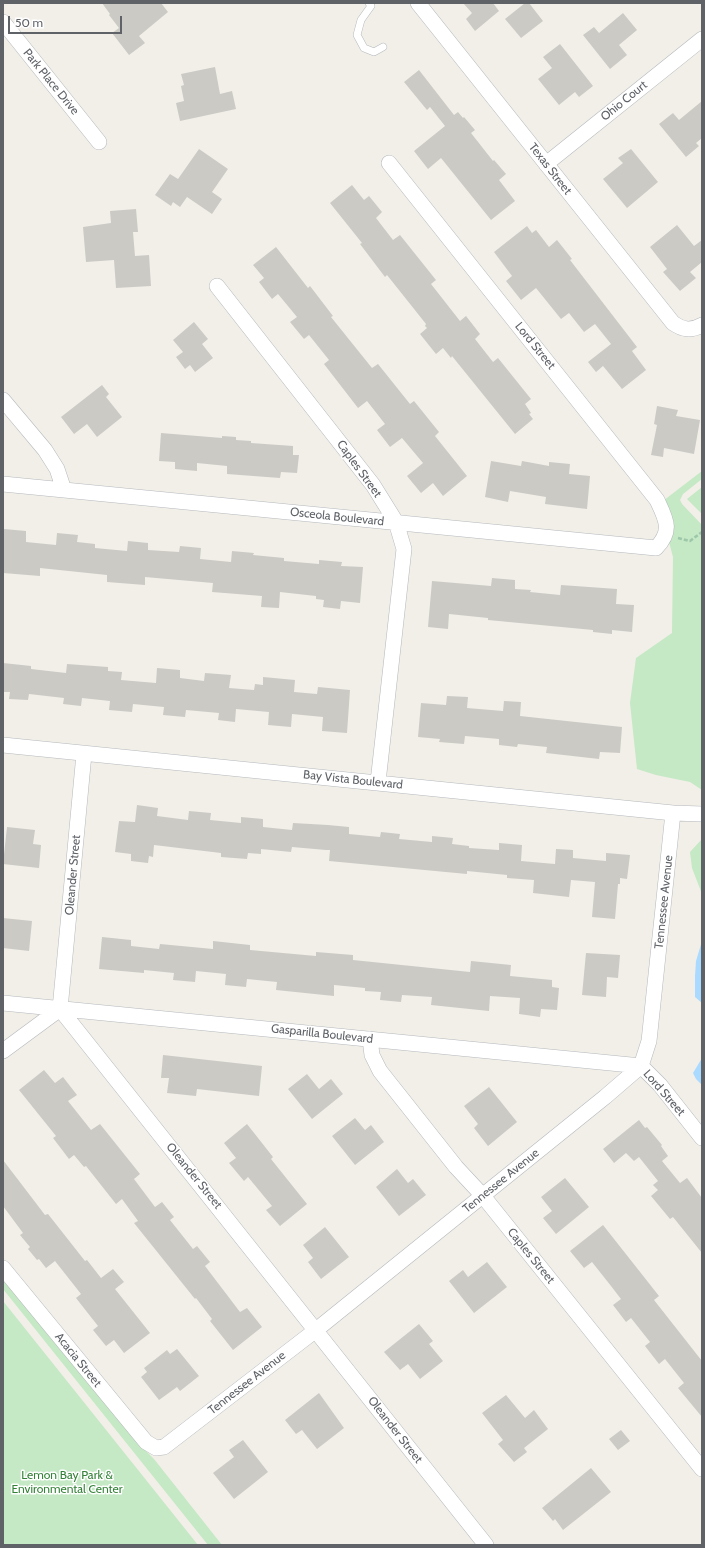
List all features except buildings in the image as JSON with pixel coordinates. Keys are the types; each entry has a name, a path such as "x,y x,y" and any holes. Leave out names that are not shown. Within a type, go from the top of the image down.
{"street":[{"name":"Texas Street","path":"418,3 673,323 686,329 696,328 702,325"},
{"name":"Park Place Drive","path":"3,22 99,142"},
{"name":"Ohio Court","path":"546,164 702,39"},
{"name":"Lord Street","path":"389,163 650,490 664,514 666,523 665,535"},
{"name":"Caples Street","path":"217,286 373,485 396,522 404,549 378,782"},
{"path":"3,400 45,450 57,469 64,490"},
{"name":"Osceola Boulevard","path":"3,484 648,548 656,548 663,540 665,535"},
{"name":"Bay Vista Boulevard","path":"3,745 673,813 702,814"},
{"name":"Oleander Street","path":"84,754 60,1009 486,1545"},
{"name":"Tennessee Avenue","path":"156,1448 164,1448 316,1330 604,1098 641,1066 650,1041 673,813"},
{"name":"Gasparilla Boulevard","path":"3,1003 370,1038 641,1066"},
{"path":"3,1051 60,1009"},
{"name":"Caples Street","path":"370,1038 372,1055 380,1071 456,1167 483,1196 702,1469"},
{"name":"Lord Street","path":"641,1066 660,1085 702,1138"},
{"name":"Acacia Street","path":"3,1268 146,1442 156,1448"}],"lane":[{"path":"369,3 371,6 361,20 357,35 364,48 374,52 383,46"}],"path":[{"path":"665,535 690,541 702,532"}],"green space":[{"path":"702,471 702,479 683,494 680,500 702,525 702,790 690,782 656,775 637,769 630,703 636,658 672,633 673,557 659,504"},
{"path":"702,487 702,514 687,499"},
{"path":"702,839 702,894 692,868 690,852"},
{"path":"3,1273 222,1545 208,1545 3,1289"},
{"name":"Lemon Bay Park & Environmental Center","path":"3,1301 198,1545 3,1545"}],"water":[{"path":"702,941 702,1003 695,997 695,976 696,961"},
{"path":"702,1058 702,1085 693,1073"}]}
